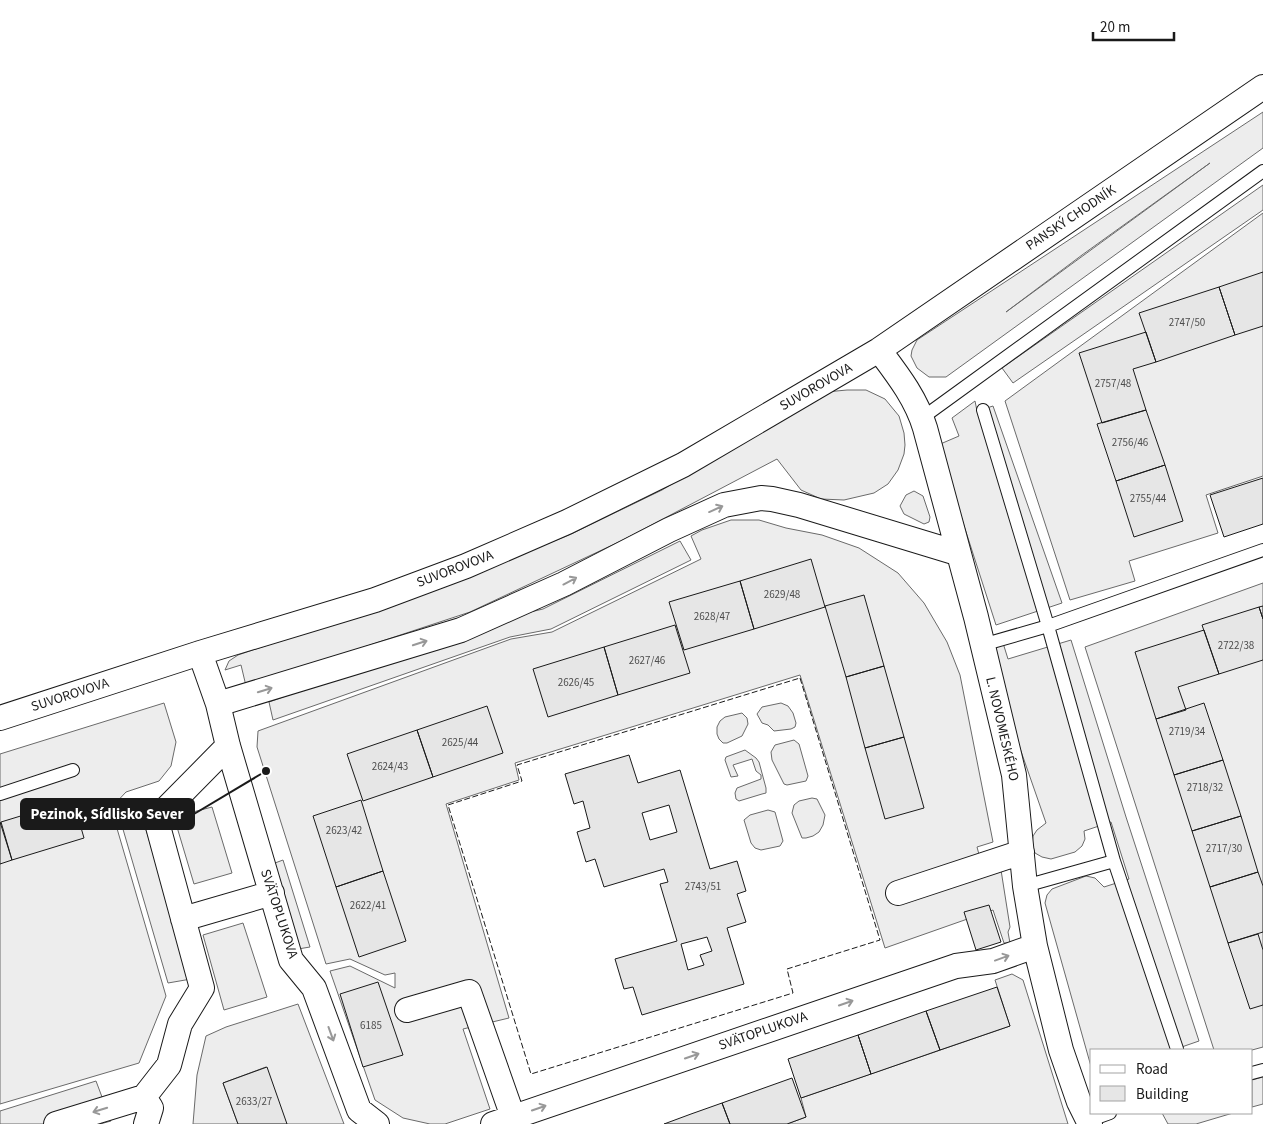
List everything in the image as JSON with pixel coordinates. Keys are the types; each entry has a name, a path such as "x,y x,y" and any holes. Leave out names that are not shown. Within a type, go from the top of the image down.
{"street":[{"name":"PANSKÝ CHODNÍK","path":"879,350 1263,87"},
{"name":"L. NOVOMESKÉHO","path":"879,350 907,388 922,418 1014,775 1034,946 1061,1050 1079,1102 1089,1123"},
{"name":"SUVOROVOVA","path":"0,718 200,653 375,600 466,566 567,522 683,465 879,350"},
{"path":"218,704 461,630 564,584 669,530 724,505 743,501 772,499 799,505 957,553"},
{"name":"SVÄTOPLUKOVA","path":"200,653 218,704 228,746 291,960 314,988 359,1110 377,1124"},
{"path":"56,1124 144,1097 169,1065 180,1024 202,988 156,819 228,746"},
{"path":"898,893 1022,852"},
{"path":"184,920 272,893"},
{"name":"SVÄTOPLUKOVA","path":"503,1120 956,966 993,961 1034,946"},
{"path":"407,1010 469,992 503,1120"},
{"path":"144,1097 151,1108 146,1124"}],"lane":[{"path":"922,418 1263,171"},
{"path":"983,410 1048,626 1114,861 1177,1049"},
{"path":"982,645 1048,626 1263,550"},
{"path":"0,794 73,770"},
{"path":"1026,886 1114,861"},
{"name":"L. NOVOMESKÉHO","path":"1089,1123 1108,1114"}],"shaded area":[{"path":"1263,112 1263,148 946,377 929,377 917,368 911,356 917,340","holes":["1210,163 1006,312 1082,255"]},
{"path":"1263,185 1263,210 1013,383 1002,368"},
{"path":"1263,213 1263,476 1206,495 1218,533 1129,561 1135,581 1070,600 1005,401"},
{"path":"866,390 885,399 899,416 904,433 904,454 898,470 888,484 874,493 844,500 821,499 801,490 777,459 621,541 470,612 246,686 241,665 225,670 229,661 238,655 433,589 569,535 662,490 826,392"},
{"path":"975,401 977,411 993,406 1062,603 996,625 938,445 959,436 952,418"},
{"path":"914,491 923,496 930,517 929,522 924,524 904,514 900,506 906,495"},
{"path":"731,520 759,520 786,528 822,535 859,548 898,573 924,603 947,642 960,675 993,842 977,847 984,873 1001,870 1010,927 1008,932 1010,943 1004,943 993,910 885,948 800,675 515,763 519,780 446,804 509,1018 463,1029 490,1109 445,1124 430,1124 403,1118 375,1100 330,971 350,966 395,988 395,973 385,975 350,959 326,964 257,747 258,731 511,639 552,632 701,559 691,536"},
{"path":"680,541 691,560 551,629 510,637 273,720 269,702 501,619 543,609"},
{"path":"1263,583 1263,1047 1253,1050 1214,1049 1085,647"},
{"path":"1071,640 1199,1041 1176,1049 1090,1049 1090,1063 1045,903 1047,895 1052,889 1086,876 1095,878 1104,887 1129,879 1111,822 1084,831 1085,839 1082,846 1075,852 1051,859 1035,853 1032,846 1033,836 1046,823 991,665 992,651 1003,643 1008,659"},
{"path":"164,703 176,742 171,766 159,781 126,792 111,808 166,996 139,1063 0,1104 0,754"},
{"path":"781,703 788,706 793,713 796,723 795,727 774,731 768,725 762,723 757,714 762,707"},
{"path":"742,713 747,718 748,724 742,736 723,743 717,734 717,727 720,721 725,717"},
{"path":"794,740 799,744 808,776 806,781 787,785 784,784 772,760 771,752 775,745"},
{"path":"745,750 759,762 766,793 739,801 736,799 735,793 737,788 761,779 761,775 756,771 752,759 733,765 738,776 731,777 725,760 726,757"},
{"path":"812,798 817,799 825,815 823,825 819,832 813,836 802,838 792,813 794,805 799,801"},
{"path":"212,807 232,873 194,884 174,817"},
{"path":"768,810 775,812 783,841 780,846 761,850 755,848 751,843 744,820 750,815"},
{"path":"141,813 191,979 168,983 120,819"},
{"path":"283,860 310,947 292,950 267,866"},
{"path":"243,923 267,997 224,1010 203,935"},
{"path":"1012,974 1023,980 1068,1124 787,1124 806,1117 801,1098 1010,1026 995,980"},
{"path":"298,1004 344,1124 286,1124 266,1067 223,1083 238,1124 193,1124 197,1075 206,1036 226,1027"},
{"path":"1263,1077 1263,1104 1253,1107 1253,1080"},
{"path":"96,1081 111,1121 100,1124 0,1124 0,1111"},
{"path":"1163,1114 1230,1114 1196,1124 1168,1124"}],"building":[{"path":"1263,272 1263,326 1235,335 1219,287"},
{"path":"1219,287 1235,335 1156,362 1139,313"},
{"path":"1146,332 1156,362 1133,369 1146,410 1102,423 1079,353"},
{"path":"1146,410 1165,465 1116,481 1097,424"},
{"path":"1165,465 1183,521 1134,537 1116,481"},
{"path":"1263,478 1263,524 1224,537 1210,495"},
{"path":"811,559 825,607 754,629 740,581"},
{"path":"740,581 754,629 684,650 669,602"},
{"path":"864,595 884,666 846,677 825,606"},
{"path":"1263,606 1263,619 1259,607"},
{"path":"1259,607 1263,619 1263,660 1219,674 1202,625"},
{"path":"675,625 690,673 618,695 604,647"},
{"path":"1204,630 1219,674 1178,687 1186,710 1156,719 1135,652"},
{"path":"604,647 618,695 548,717 533,669"},
{"path":"884,666 904,737 865,748 846,677"},
{"path":"1204,703 1223,760 1174,775 1156,719"},
{"path":"487,706 503,753 433,777 417,730"},
{"path":"417,730 433,777 363,801 347,754"},
{"path":"904,737 924,808 885,819 865,748"},
{"path":"629,755 638,783 680,770 710,869 737,861 746,891 737,894 746,922 727,928 744,984 642,1015 633,987 624,989 615,959 677,941 660,884 668,882 664,869 604,887 595,859 586,862 577,832 590,828 583,801 574,804 565,774","holes":["669,805 677,832 650,840 642,813","707,937 712,951 700,955 704,965 688,970 681,944"]},
{"path":"1223,760 1241,816 1192,831 1174,775"},
{"path":"73,800 84,838 12,860 1,822"},
{"path":"361,800 383,871 336,887 313,816"},
{"path":"1241,816 1258,872 1210,887 1192,831"},
{"path":"0,822 12,860 0,864"},
{"path":"383,871 406,941 359,957 336,887"},
{"path":"1258,872 1263,886 1263,932 1228,943 1210,887"},
{"path":"989,905 1001,942 976,950 964,912"},
{"path":"1258,934 1263,950 1263,1005 1250,1009 1228,943"},
{"path":"378,982 403,1055 363,1067 340,994"},
{"path":"997,987 1010,1026 940,1050 926,1011"},
{"path":"926,1011 940,1050 871,1074 858,1035"},
{"path":"858,1035 871,1074 801,1098 788,1059"},
{"path":"267,1067 287,1124 238,1124 223,1083"},
{"path":"792,1078 806,1117 787,1124 730,1124 722,1103"},
{"path":"722,1103 730,1124 664,1124 691,1114"}],"fence":[{"path":"800,678 880,940 787,969 793,993 531,1074 448,805 522,781 517,765 800,678"}],"place":[{"name":"Pezinok, Sídlisko Sever","path":"266,771"}]}
